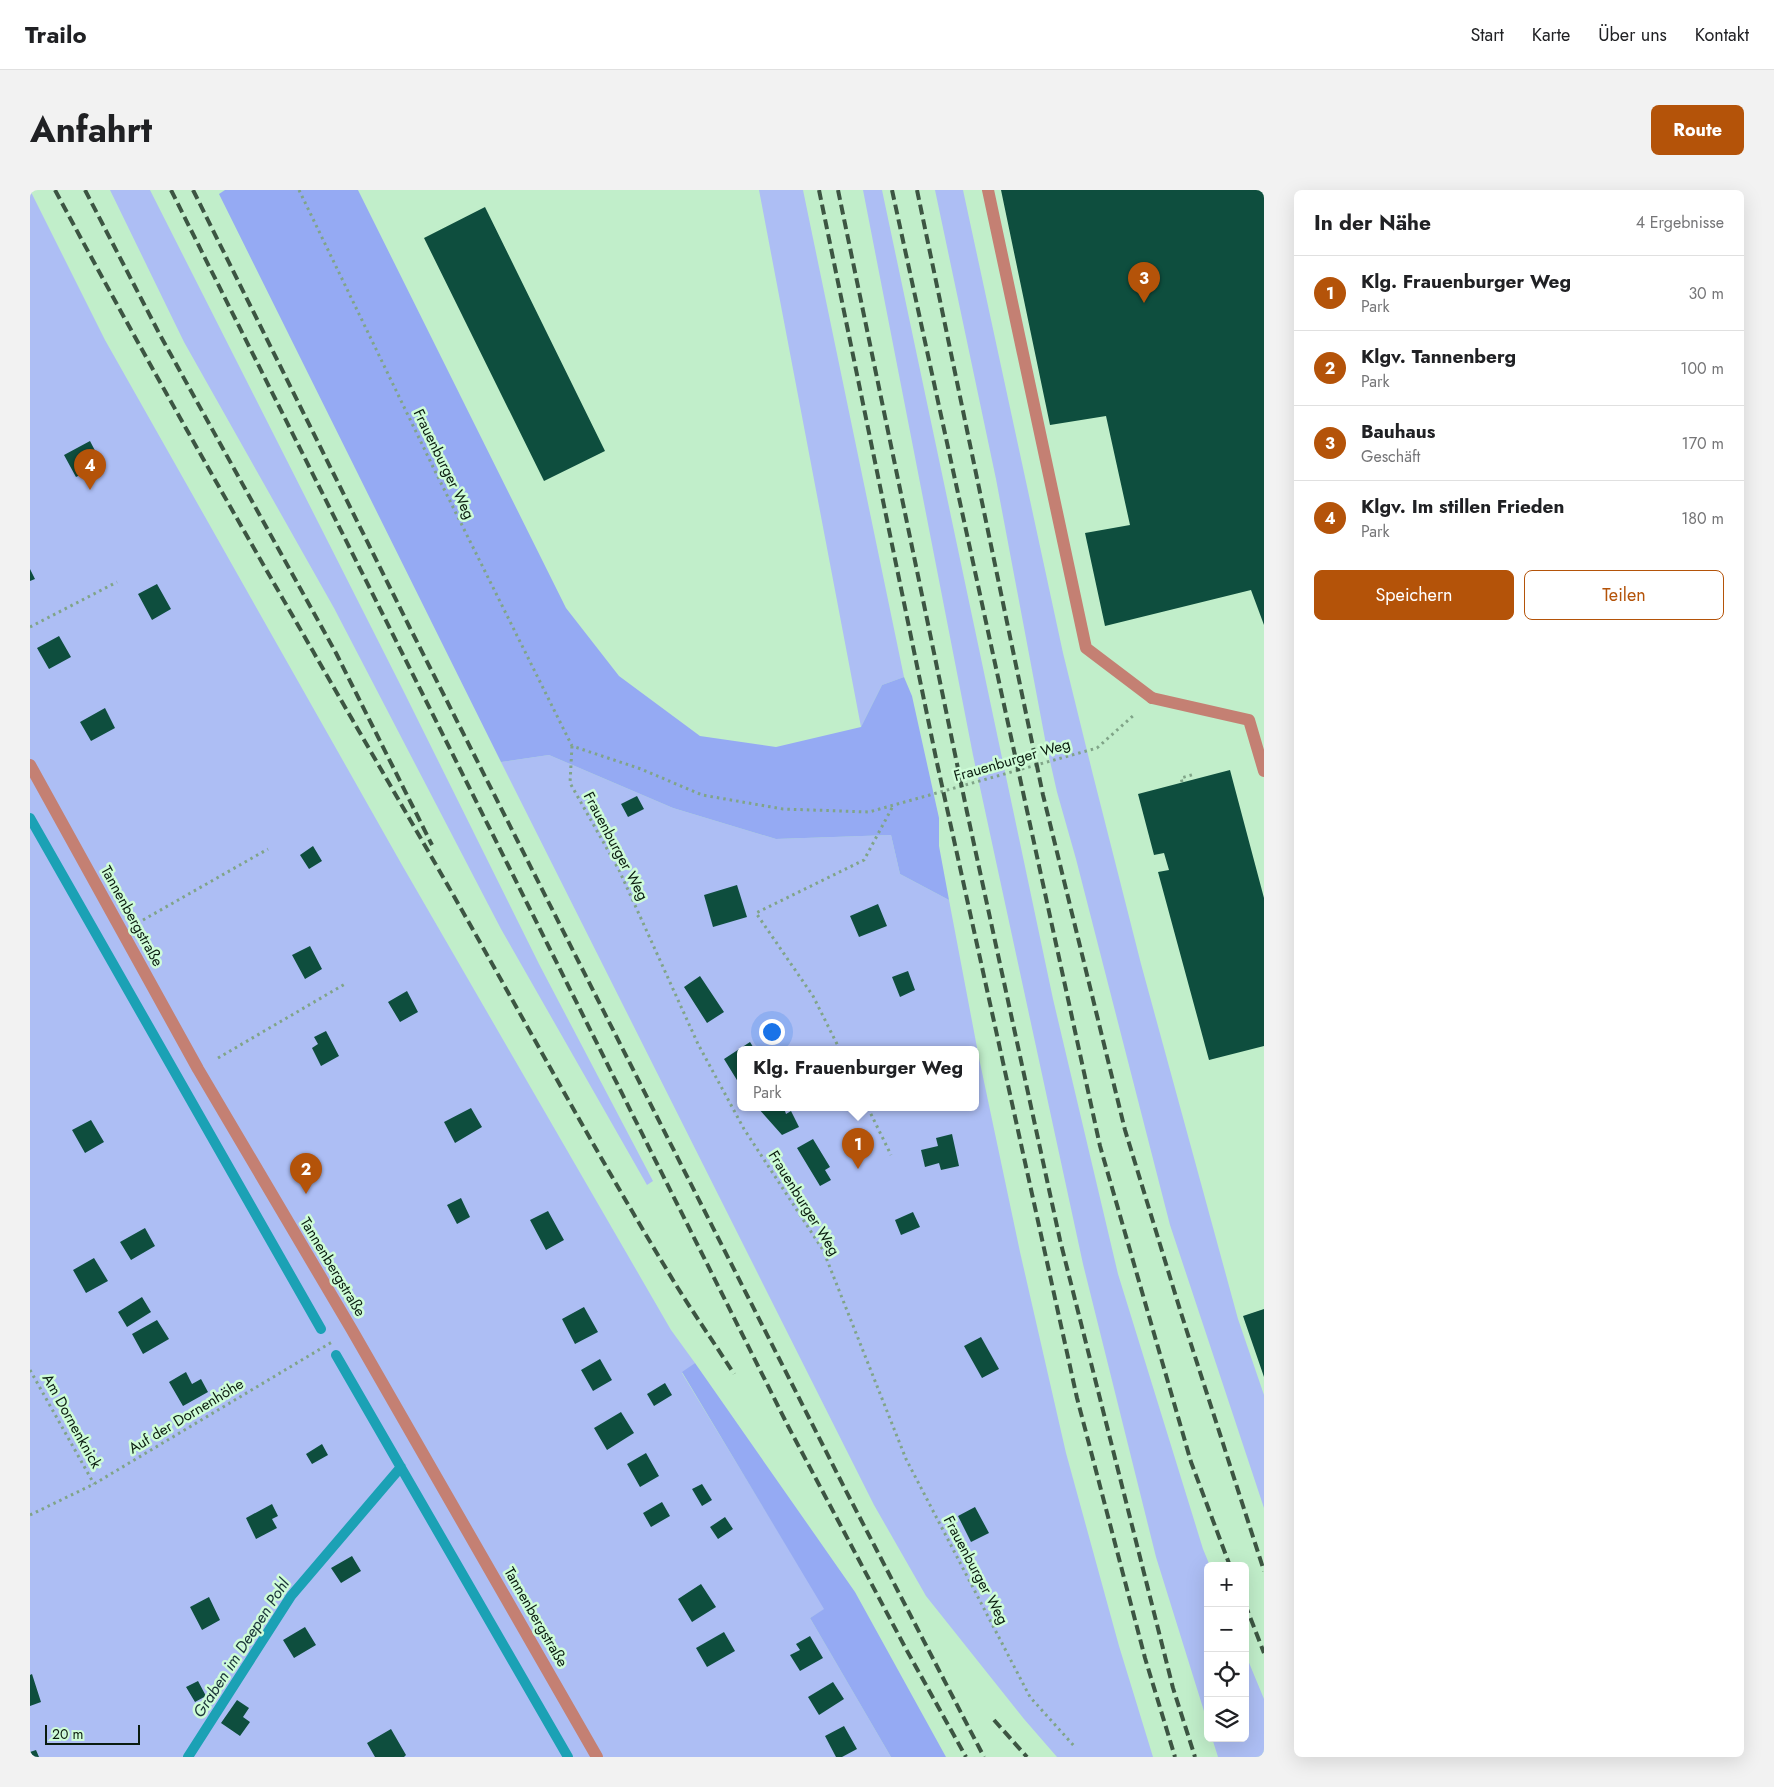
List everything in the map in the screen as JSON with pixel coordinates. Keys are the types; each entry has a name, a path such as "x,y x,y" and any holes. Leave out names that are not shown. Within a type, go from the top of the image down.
{"street":[{"path":"988,190 1086,648 1152,698 1249,720 1264,771"},
{"name":"Tannenbergstraße","path":"30,764 198,1070 352,1330 597,1757"}],"path":[{"name":"Frauenburger Weg","path":"299,190 435,471 572,746 570,783 619,870 698,1044 744,1129 824,1250 906,1459 1030,1697 1075,1747"},
{"path":"30,627 117,582"},
{"name":"Frauenburger Weg","path":"572,746 641,769 702,795 783,809 869,812 1098,748 1152,698"},
{"path":"1182,782 1181,778 1195,774"},
{"path":"838,1046 813,996 756,913 864,860 893,805"},
{"path":"122,932 268,849"},
{"path":"198,1070 345,984"},
{"path":"870,1111 891,1154"},
{"name":"Auf der Dornenhöhe","path":"30,1516 94,1484 352,1330"},
{"name":"Am Dornenknick","path":"30,1370 94,1484"}],"shaded area":[{"path":"30,190 105,340 402,865 671,1330 695,1363 682,1373 825,1609 810,1618 891,1757 30,1757"},
{"path":"110,190 150,190 403,690 539,964 653,1181 647,1185 501,929 334,608 184,342"},
{"path":"225,190 358,190 566,608 619,676 700,736 776,747 861,727 882,685 904,677 912,696 939,818 939,846 949,900 900,874 891,835 776,839 673,808 549,755 501,762 219,194"},
{"path":"759,190 803,190 904,677 882,685 861,727"},
{"path":"863,190 882,190 1053,999 1118,1274 1208,1562 1204,1562 1204,1711 1156,1557 1083,1264 973,755"},
{"path":"935,190 963,190 1063,653 1093,775 1141,964 1238,1319 1264,1395 1264,1508 1170,1225 1057,792 1045,739 996,479"},
{"path":"549,755 673,808 776,839 891,835 900,874 949,900 977,1046 737,1046 737,1111 979,1111 979,1058 1020,1252 1066,1453 1119,1646 1153,1757 1057,1757 1024,1719 926,1596 874,1505 501,762"},
{"path":"695,1363 855,1592 946,1757 891,1757 810,1618 824,1609 682,1372"},
{"path":"1249,1663 1264,1699 1264,1757 1218,1757 1213,1742 1249,1742"}],"building":[{"path":"1001,190 1264,190 1264,625 1251,590 1105,626 1085,533 1130,525 1106,416 1050,425"},
{"path":"485,207 605,451 544,481 424,238"},
{"path":"90,441 102,464 76,477 64,455"},
{"path":"30,569 35,579 30,581"},
{"path":"157,584 171,609 152,620 138,594"},
{"path":"59,636 71,657 49,669 37,648"},
{"path":"105,708 115,728 91,741 80,722"},
{"path":"1230,770 1264,898 1264,1046 1209,1060 1158,872 1169,870 1164,853 1154,855 1138,794"},
{"path":"637,796 644,809 628,817 621,804"},
{"path":"313,846 322,861 309,869 300,855"},
{"path":"737,885 747,917 713,927 704,895"},
{"path":"878,904 887,926 859,937 850,916"},
{"path":"310,946 322,969 305,979 292,955"},
{"path":"908,971 915,990 900,997 892,977"},
{"path":"700,976 724,1012 707,1023 684,987"},
{"path":"407,991 418,1012 400,1022 388,1002"},
{"path":"326,1031 339,1056 321,1066 312,1048 318,1044 314,1037"},
{"path":"750,1042 752,1046 744,1046"},
{"path":"737,1050 737,1080 724,1059"},
{"path":"471,1108 482,1127 455,1143 444,1122"},
{"path":"761,1111 785,1111 786,1114 791,1111 799,1127 782,1135"},
{"path":"91,1120 104,1142 85,1153 72,1130"},
{"path":"952,1134 959,1166 941,1170 939,1163 925,1167 921,1150 938,1146 936,1138"},
{"path":"813,1139 830,1167 825,1170 831,1180 820,1186 797,1148"},
{"path":"461,1198 470,1217 457,1224 447,1205"},
{"path":"548,1211 564,1240 546,1250 530,1220"},
{"path":"913,1212 920,1227 901,1235 895,1220"},
{"path":"145,1228 155,1246 131,1260 120,1242"},
{"path":"94,1258 108,1281 86,1293 73,1270"},
{"path":"142,1297 151,1312 127,1327 118,1312"},
{"path":"584,1307 598,1332 575,1344 562,1319"},
{"path":"1264,1309 1264,1377 1243,1316"},
{"path":"157,1320 169,1339 143,1354 132,1334"},
{"path":"981,1337 999,1369 982,1378 964,1346"},
{"path":"600,1359 612,1380 593,1391 581,1370"},
{"path":"186,1372 192,1384 201,1379 208,1392 183,1406 169,1382"},
{"path":"665,1383 672,1395 654,1406 647,1394"},
{"path":"621,1412 634,1433 607,1450 594,1428"},
{"path":"322,1444 328,1455 312,1464 306,1454"},
{"path":"646,1453 659,1476 640,1487 627,1464"},
{"path":"702,1484 712,1500 702,1506 692,1489"},
{"path":"662,1502 670,1516 651,1527 643,1513"},
{"path":"272,1504 278,1516 272,1519 277,1528 256,1539 246,1518"},
{"path":"975,1507 989,1533 971,1542 958,1516"},
{"path":"725,1517 733,1529 718,1539 710,1527"},
{"path":"352,1556 361,1571 341,1583 331,1568"},
{"path":"701,1584 716,1607 692,1622 678,1599"},
{"path":"209,1597 220,1620 202,1630 190,1607"},
{"path":"305,1627 316,1645 294,1658 283,1640"},
{"path":"724,1632 735,1651 707,1667 696,1648"},
{"path":"810,1636 823,1658 800,1671 790,1655 800,1650 796,1644"},
{"path":"32,1674 41,1702 30,1706 30,1675"},
{"path":"198,1681 206,1696 195,1702 186,1687"},
{"path":"833,1682 844,1699 819,1715 808,1697"},
{"path":"237,1700 249,1708 243,1717 250,1722 240,1736 221,1723"},
{"path":"844,1726 857,1749 842,1757 836,1757 825,1736"},
{"path":"391,1729 406,1755 404,1757 375,1757 367,1743"},
{"path":"36,1750 39,1757 30,1757 30,1752"}],"waterway":[{"path":"30,818 321,1329"},
{"path":"336,1355 568,1757"},
{"name":"Graben im Deepen Pohl","path":"188,1757 291,1596 401,1467"}],"railway":[{"path":"55,190 295,621 443,877 610,1173 675,1283 734,1374"},
{"path":"85,190 160,335 336,653 432,845"},
{"path":"171,190 788,1426 906,1649 966,1757"},
{"path":"193,190 409,626 845,1489 984,1757"},
{"path":"819,190 937,763 1077,1398 1145,1658 1175,1757"},
{"path":"838,190 967,812 1060,1240 1173,1688 1195,1757"},
{"path":"892,190 1100,1146 1191,1462 1228,1562"},
{"path":"917,190 1043,795 1125,1130 1181,1313 1264,1571"},
{"path":"1246,1607 1264,1653"},
{"path":"994,1720 1027,1757"}],"place":[{"name":"Bauhaus","path":"1144,303"},
{"name":"Klgv. Im stillen Frieden","path":"90,490"},
{"name":"Klg. Frauenburger Weg","path":"858,1169"},
{"name":"Klgv. Tannenberg","path":"306,1194"}]}
